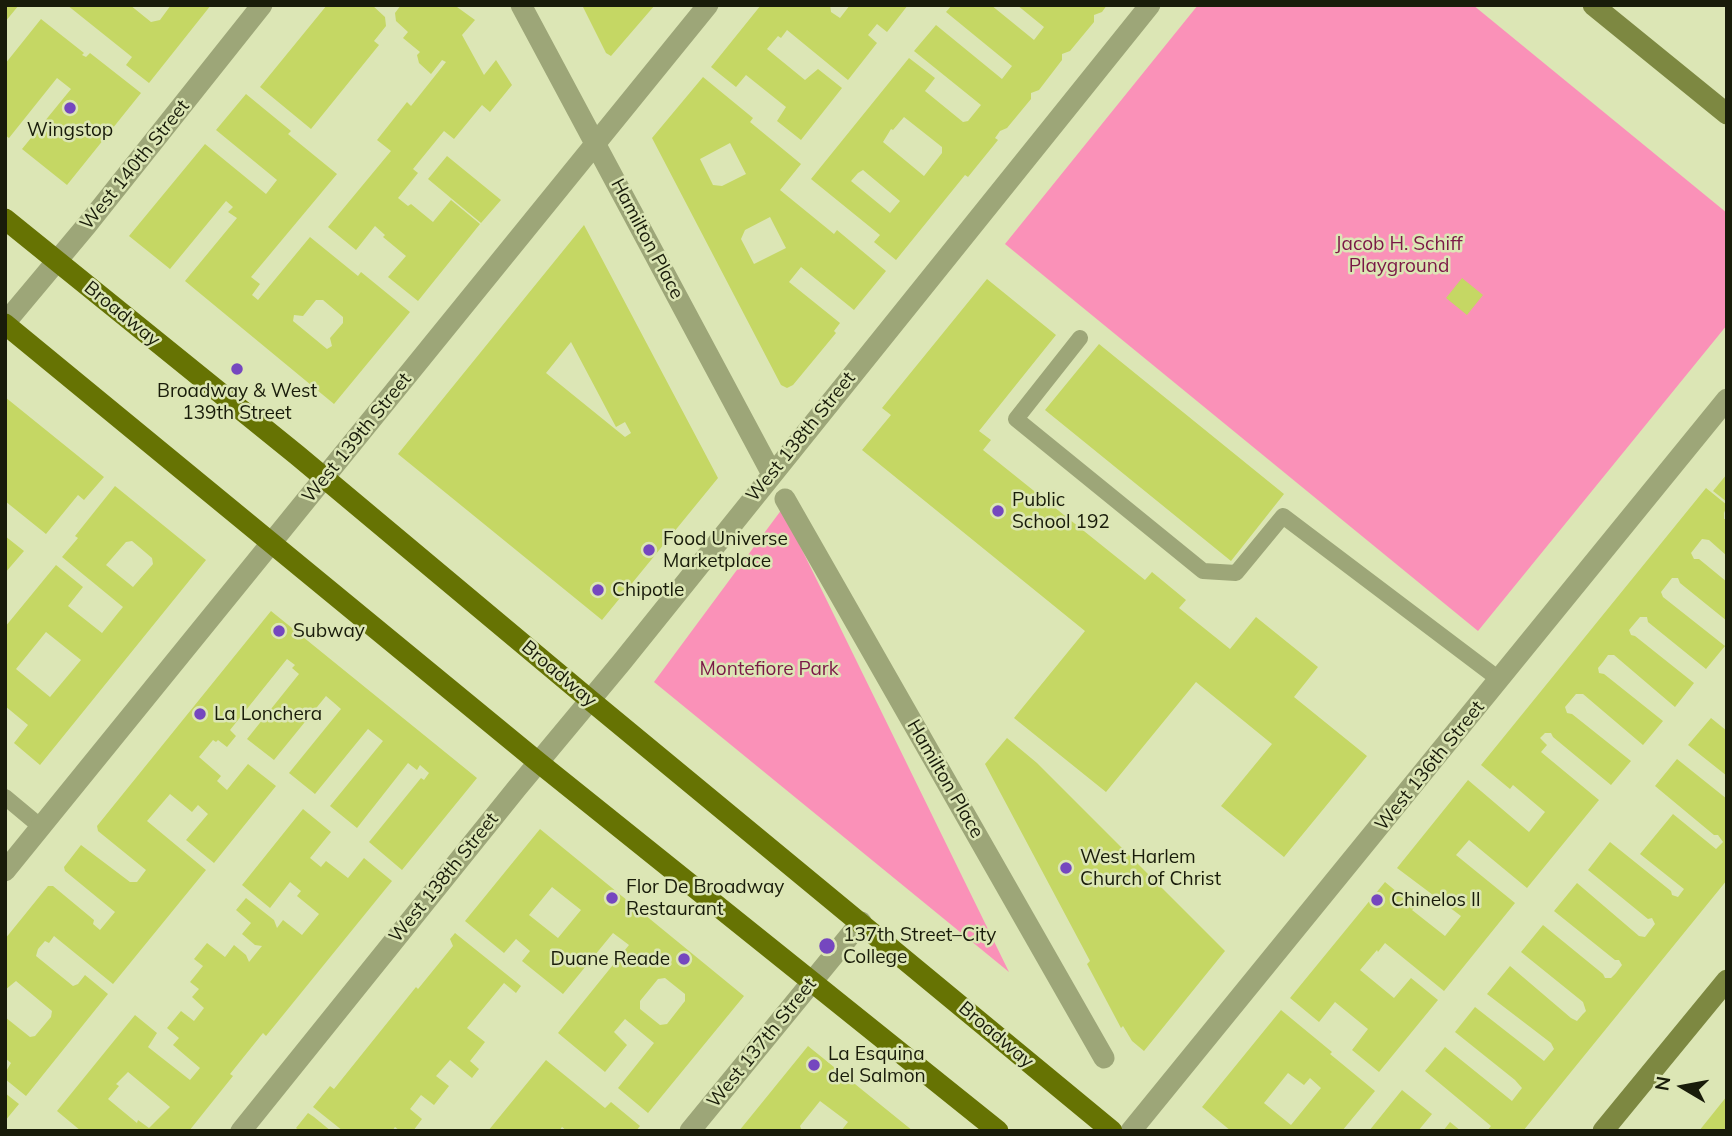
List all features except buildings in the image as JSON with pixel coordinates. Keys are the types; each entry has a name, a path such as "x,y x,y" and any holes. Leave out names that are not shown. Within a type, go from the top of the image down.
{"main road":[{"name":"Broadway","path":"5,219 324,477 1112,1131"},
{"path":"5,324 538,762 998,1131"}],"street":[{"name":"West 140th Street","path":"5,324 262,5"},
{"name":"Hamilton Place","path":"521,5 772,474"},
{"name":"West 139th Street","path":"5,871 708,5"},
{"name":"West 138th Street","path":"241,1131 1150,5"},
{"path":"1593,5 1727,114"},
{"name":"West 136th Street","path":"1130,1131 1727,399"},
{"name":"Hamilton Place","path":"785,499 1104,1058"},
{"name":"West 137th Street","path":"690,1131 861,922"},
{"path":"1604,1131 1727,980"}],"lane":[{"path":"1080,338 1016,419 1203,571 1236,573 1283,516 1500,680"},
{"path":"5,797 41,827"}],"green space":[{"name":"Jacob H. Schiff Playground","path":"1198,5 1473,5 1727,213 1727,325 1478,631 1005,244"},
{"name":"Montefiore Park","path":"782,509 1009,972 654,682"}],"place":[{"name":"Wingstop","path":"70,108"},
{"name":"Broadway & West 139th Street","path":"237,369"},
{"name":"Public School 192","path":"998,511"},
{"name":"Food Universe Marketplace","path":"649,550"},
{"name":"Chipotle","path":"598,590"},
{"name":"Subway","path":"279,631"},
{"name":"La Lonchera","path":"200,714"},
{"name":"West Harlem Church of Christ","path":"1066,868"},
{"name":"Flor De Broadway Restaurant","path":"612,898"},
{"name":"Chinelos II","path":"1377,900"},
{"name":"137th Street–City College","path":"827,946"},
{"name":"Duane Reade","path":"684,959"},
{"name":"La Esquina del Salmon","path":"814,1065"}]}
